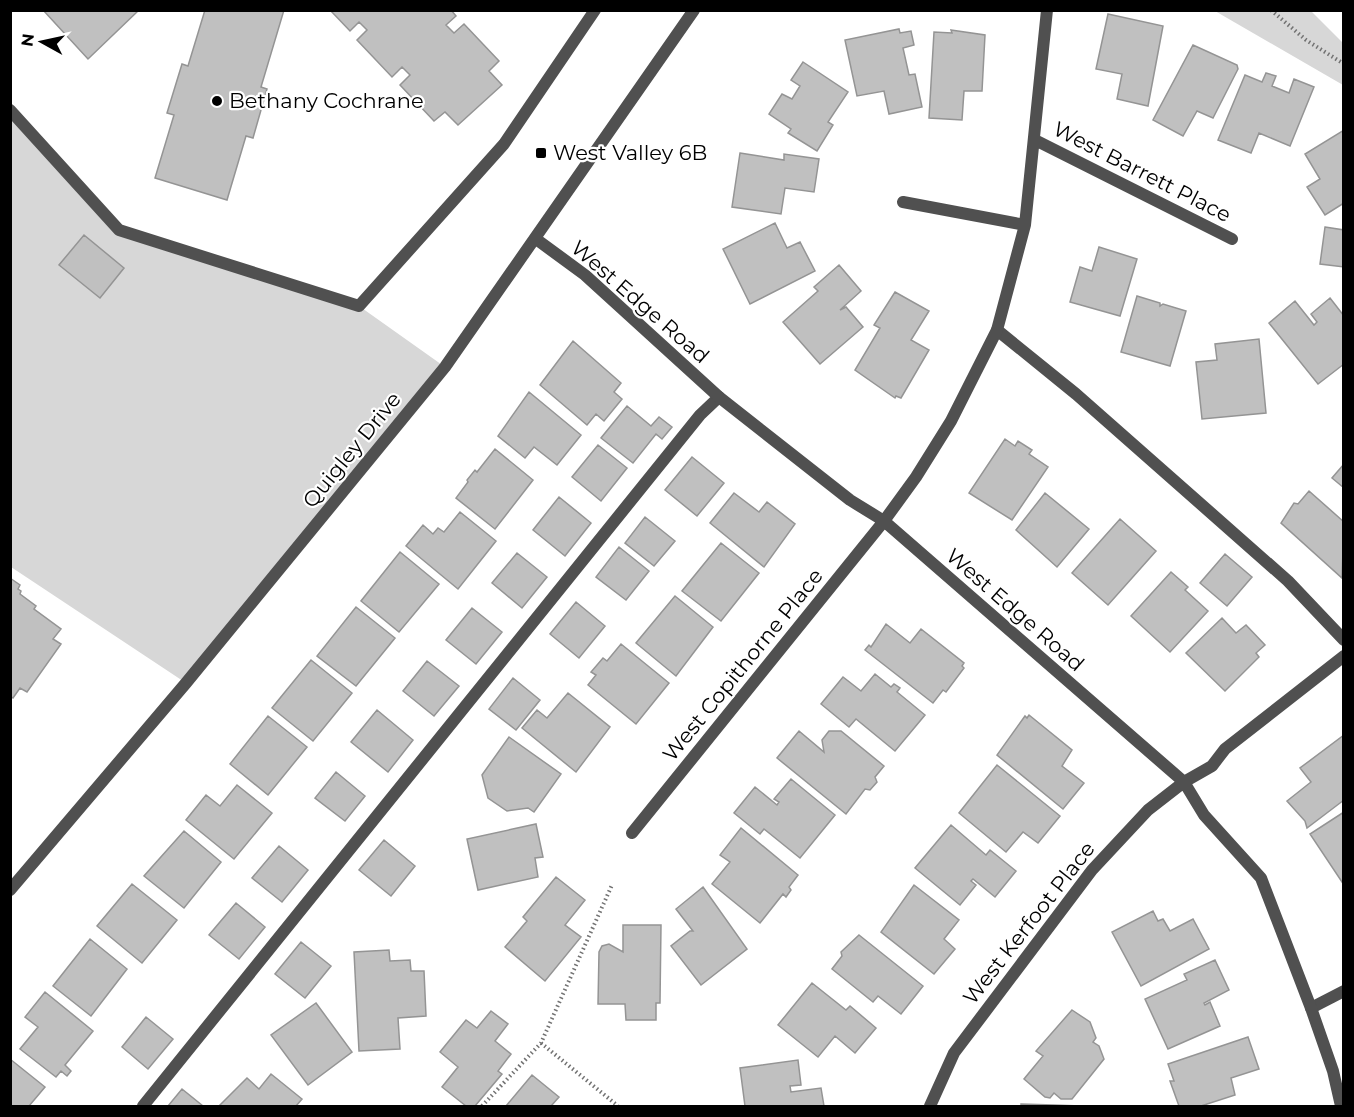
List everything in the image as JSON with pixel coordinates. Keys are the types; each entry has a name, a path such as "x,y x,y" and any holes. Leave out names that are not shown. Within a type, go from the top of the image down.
{"street":[{"path":"10,110 119,230 359,306 504,144 595,10"},
{"name":"Quigley Drive","path":"10,890 186,683 438,376 694,10"},
{"name":"West Copithorne Place","path":"632,833 884,522 951,421 997,330 1025,225 1047,10"},
{"name":"West Barrett Place","path":"1035,140 1232,239"},
{"path":"903,202 1025,225"},
{"name":"West Edge Road","path":"536,239 585,275 719,397 850,500 884,522 1184,782 1204,815 1261,878 1311,1008 1333,1071 1341,1107"},
{"path":"997,330 1076,394 1288,581 1344,640"},
{"path":"143,1107 700,415 719,397"},
{"name":"West Kerfoot Place","path":"930,1107 954,1053 1092,870 1148,810 1184,782 1212,766 1225,749 1344,656"},
{"path":"1311,1008 1344,992"}],"path":[{"path":"1271,10 1306,40 1344,64"},
{"path":"482,1107 541,1044 612,885"},
{"path":"541,1044 618,1107"}],"shaded area":[{"path":"1215,11 1311,11 1343,43 1343,85"},
{"path":"10,110 119,230 359,306 445,367 186,683 11,567"}],"building":[{"path":"43,10 139,10 88,59"},
{"name":"Bethany Cochrane","path":"205,10 284,10 261,87 267,89 253,138 246,136 227,200 155,178 174,115 167,113 182,64 188,66"},
{"name":"Bethany Cochrane","path":"330,10 451,10 456,16 446,25 454,33 464,24 499,61 489,71 502,85 458,125 445,112 434,121 400,85 410,75 402,67 392,77 357,40 367,30 359,22 350,31"},
{"path":"1108,14 1163,26 1148,106 1117,99 1122,74 1096,69"},
{"path":"899,29 900,33 911,31 914,45 903,48 909,75 915,74 922,107 889,114 884,91 857,96 845,40"},
{"path":"951,30 985,35 982,91 964,91 962,120 929,118 934,32 952,33"},
{"path":"1193,45 1237,65 1238,69 1213,118 1197,111 1183,136 1153,120"},
{"path":"803,62 848,92 828,122 833,125 817,151 788,133 791,129 769,114 782,94 792,99 800,86 791,80"},
{"path":"1266,73 1276,76 1272,86 1289,93 1294,79 1314,87 1290,146 1259,133 1251,153 1218,140 1245,75 1262,82"},
{"path":"1344,130 1344,203 1325,215 1307,187 1320,179 1305,154"},
{"path":"740,153 784,160 784,154 819,159 814,192 785,188 781,214 732,207"},
{"path":"775,223 787,248 800,242 815,271 750,304 723,249"},
{"path":"1325,227 1344,230 1344,267 1320,264"},
{"path":"84,235 124,268 100,298 59,265"},
{"path":"1099,247 1137,259 1120,316 1070,302 1080,267 1092,271"},
{"path":"839,265 861,291 840,310 846,307 863,327 820,364 783,322 818,291 814,287"},
{"path":"895,292 929,311 911,340 929,350 901,398 896,396 895,398 855,370 880,328 874,325"},
{"path":"1137,296 1160,303 1160,306 1163,304 1186,311 1170,366 1121,352"},
{"path":"1330,298 1344,316 1344,364 1318,384 1269,323 1295,301 1314,325 1317,322 1311,314"},
{"path":"1259,339 1266,413 1202,419 1196,362 1217,360 1215,344"},
{"path":"573,341 621,383 614,392 622,399 604,421 596,414 587,425 540,385"},
{"path":"529,392 581,435 557,465 534,447 525,458 498,436"},
{"path":"627,406 651,426 659,417 672,427 662,439 656,434 633,463 601,438"},
{"path":"1005,439 1015,446 1018,441 1032,450 1029,454 1048,467 1012,520 969,493"},
{"path":"598,445 627,468 601,501 572,477"},
{"path":"495,449 533,480 495,529 456,498 468,482 467,480 475,470 477,472"},
{"path":"692,457 724,483 697,516 665,490"},
{"path":"1344,464 1344,488 1332,478"},
{"path":"1309,491 1344,522 1342,578 1281,523 1294,503 1298,504"},
{"path":"734,493 759,512 767,502 795,524 764,567 710,523"},
{"path":"1045,493 1089,529 1057,567 1016,530"},
{"path":"559,497 591,523 565,556 533,530"},
{"path":"460,512 496,541 458,589 406,546 423,525 433,534 438,528 444,532"},
{"path":"645,517 675,541 654,566 625,543"},
{"path":"1120,519 1156,551 1108,605 1072,573"},
{"path":"721,543 759,573 721,621 682,591"},
{"path":"619,547 649,571 626,600 596,577"},
{"path":"400,552 439,584 399,632 361,601"},
{"path":"517,553 547,577 522,608 492,583"},
{"path":"1225,554 1252,577 1227,606 1200,583"},
{"path":"1171,572 1188,587 1185,590 1208,611 1170,652 1131,616"},
{"path":"10,578 20,585 18,589 21,591 20,594 36,606 34,609 61,629 53,639 61,644 27,692 20,688 13,698 10,696"},
{"path":"675,596 713,627 676,676 636,643"},
{"path":"576,602 605,626 579,658 550,634"},
{"path":"356,607 395,638 356,686 317,656"},
{"path":"472,608 502,632 476,664 446,640"},
{"path":"1222,618 1236,633 1246,625 1265,645 1256,653 1259,657 1225,691 1186,653"},
{"path":"886,624 910,643 921,629 964,663 962,666 964,668 946,692 943,690 933,703 865,650 869,645 871,647"},
{"path":"621,644 669,683 636,724 588,685 596,675 591,672 603,658 607,661"},
{"path":"311,660 352,693 313,741 272,708"},
{"path":"427,661 459,686 434,716 403,691"},
{"path":"875,674 891,687 894,684 900,688 897,692 925,715 895,751 856,719 849,727 821,704 843,677 861,691"},
{"path":"513,678 540,700 516,730 489,709"},
{"path":"568,693 610,727 576,772 522,728 537,710 547,718"},
{"path":"377,710 413,740 388,772 351,742"},
{"path":"1029,715 1072,750 1062,766 1084,783 1063,809 997,755 1025,716 1027,718"},
{"path":"268,716 307,747 268,795 230,764"},
{"path":"799,731 824,752 822,740 829,731 841,731 884,766 875,777 877,782 870,790 865,789 846,814 777,758"},
{"path":"1344,735 1344,800 1307,828 1305,821 1287,801 1311,782 1300,768"},
{"path":"509,737 561,774 534,812 528,808 507,811 488,798 482,775"},
{"path":"997,765 1060,816 1038,843 1023,832 1006,852 959,813"},
{"path":"336,772 365,796 345,821 315,798"},
{"path":"791,779 835,815 800,858 764,829 760,834 734,813 755,787 777,805 779,802 774,799"},
{"path":"237,785 272,813 234,859 186,820 206,795 220,806"},
{"path":"1344,812 1344,885 1310,834"},
{"path":"536,824 543,857 535,858 538,877 478,890 467,839"},
{"path":"951,825 986,855 990,850 1016,871 995,897 973,879 971,881 976,885 960,905 915,868"},
{"path":"741,828 798,875 789,887 791,890 786,897 783,894 760,923 712,884 730,862 720,855"},
{"path":"184,831 221,862 184,908 144,876"},
{"path":"384,840 415,866 391,896 359,870"},
{"path":"279,846 308,870 282,902 252,878"},
{"path":"556,877 585,900 565,925 581,937 545,981 505,947 527,921 523,917"},
{"path":"132,884 177,920 142,963 97,926"},
{"path":"914,885 959,920 944,939 955,949 934,974 881,932"},
{"path":"703,887 747,949 701,985 671,946 693,931 676,909"},
{"path":"236,903 265,927 239,959 209,935"},
{"path":"1153,911 1158,921 1163,919 1170,931 1193,919 1209,949 1141,986 1112,932"},
{"path":"623,925 661,925 660,1003 656,1003 656,1020 626,1020 625,1004 598,1004 599,952 602,946 609,944 623,952"},
{"path":"859,935 923,986 901,1014 878,996 873,1002 832,969 842,956 841,952"},
{"path":"90,939 127,969 91,1016 53,986"},
{"path":"301,942 331,966 305,998 275,974"},
{"path":"389,950 390,961 410,960 411,971 424,971 426,1016 398,1018 400,1049 359,1051 354,952"},
{"path":"1215,960 1229,990 1204,1003 1205,1005 1210,1002 1220,1026 1168,1049 1145,999 1187,980 1184,974"},
{"path":"812,983 846,1010 850,1006 876,1028 855,1053 835,1036 818,1057 778,1025"},
{"path":"45,992 93,1031 65,1065 71,1071 67,1076 61,1071 56,1077 20,1049 38,1027 25,1017"},
{"path":"316,1003 352,1052 308,1085 271,1035"},
{"path":"1072,1010 1090,1022 1096,1038 1093,1042 1099,1046 1104,1059 1072,1099 1061,1099 1054,1093 1050,1098 1045,1097 1024,1079 1043,1056 1036,1051"},
{"path":"491,1011 508,1024 495,1041 511,1054 498,1071 502,1074 475,1106 466,1106 442,1087 458,1067 440,1052 466,1020 477,1028"},
{"path":"146,1017 173,1039 148,1069 122,1047"},
{"path":"1248,1037 1259,1069 1231,1078 1235,1095 1201,1106 1179,1106 1170,1081 1174,1081 1168,1064"},
{"path":"10,1059 45,1087 29,1106 10,1106"},
{"path":"798,1060 801,1085 790,1086 791,1092 821,1088 824,1106 745,1106 740,1068"},
{"path":"271,1074 302,1099 296,1106 219,1106 247,1078 259,1089"},
{"path":"532,1075 559,1097 551,1106 506,1106"},
{"path":"182,1089 203,1106 168,1106"},
{"path":"1021,1104 1054,1105 1081,1106 1021,1106"}],"place":[{"name":"Bethany Cochrane","path":"217,101"},
{"name":"West Valley 6B","path":"541,153"}]}
